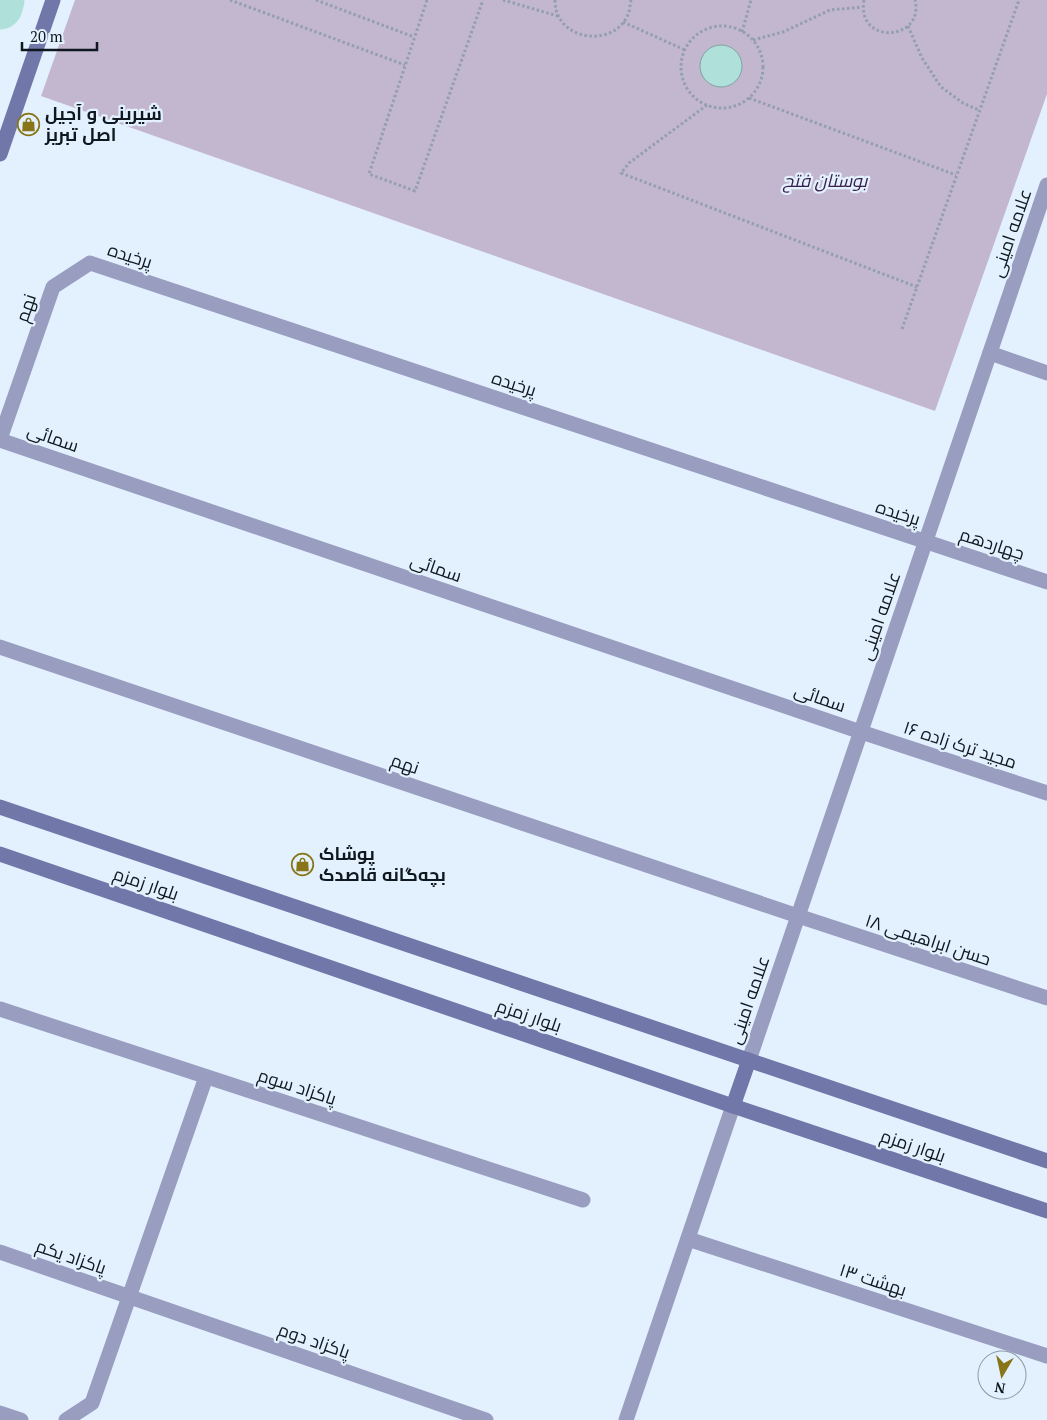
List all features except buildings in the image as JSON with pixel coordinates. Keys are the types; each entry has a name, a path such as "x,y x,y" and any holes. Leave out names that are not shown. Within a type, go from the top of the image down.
{"main road":[{"path":"0,154 53,0"},
{"name":"بلوار زمزم","path":"0,807 1047,1161"},
{"name":"بلوار زمزم","path":"0,854 734,1106 1047,1211"},
{"path":"734,1106 749,1060"}],"street":[{"name":"علامه امینی","path":"749,1060 1047,184"},
{"name":"نهم","path":"0,440 53,287 90,263"},
{"name":"پرخیده","path":"90,263 925,542"},
{"path":"990,353 1047,373"},
{"name":"سمائی","path":"0,440 861,732"},
{"name":"چهاردهم","path":"925,542 1047,582"},
{"name":"نهم","path":"0,647 798,916"},
{"name":"مجید ترک زاده ۱۶","path":"861,732 1047,793"},
{"name":"حسن ابراهیمی ۱۸","path":"798,916 1047,998"},
{"name":"پاکزاد سوم","path":"0,1009 583,1200"},
{"path":"66,1420 92,1403 206,1077"},
{"path":"626,1420 734,1106"},
{"name":"بهشت ۱۳","path":"688,1239 1047,1356"},
{"name":"پاکزاد یکم","path":"0,1252 129,1296"},
{"name":"پاکزاد دوم","path":"129,1296 486,1420"},
{"path":"0,1413 21,1420"}],"path":[{"path":"230,0 405,65"},
{"path":"316,0 414,37"},
{"path":"427,0 369,174 415,191 483,0"},
{"path":"503,0 559,17"},
{"path":"555,0 559,17 567,27 578,34 591,37 603,36 623,22 629,12 631,0"},
{"path":"742,32 751,0"},
{"path":"864,0 862,7 868,23 874,29 892,34 908,26 913,20 916,11 915,0"},
{"path":"902,329 1018,0"},
{"path":"753,40 783,32 830,10 862,7"},
{"path":"623,22 685,50"},
{"path":"908,26 922,58 941,87 963,103 979,110"},
{"path":"716,27 729,27 742,32 753,40 760,52 763,65 762,78 756,91 734,107 720,108 707,106 696,99 687,88 682,76 681,63 685,50 692,39 703,31 716,27"},
{"path":"748,98 956,175"},
{"path":"707,106 629,163 621,172 916,287"}],"green space":[{"name":"بوستان فتح","path":"75,0 1047,0 1047,94 935,411 41,96"}],"shaded area":[{"path":"725,45 733,48 739,54 742,66 739,78 733,84 717,87 709,84 703,78 700,62 703,54 709,48"}],"waterway":[{"path":"0,7 2,0"}],"place":[{"name":"شیرینی و آجیل اصل تبریز","path":"29,124"},
{"name":"پوشاک بچه‌گانه قاصدک","path":"303,864"}]}
